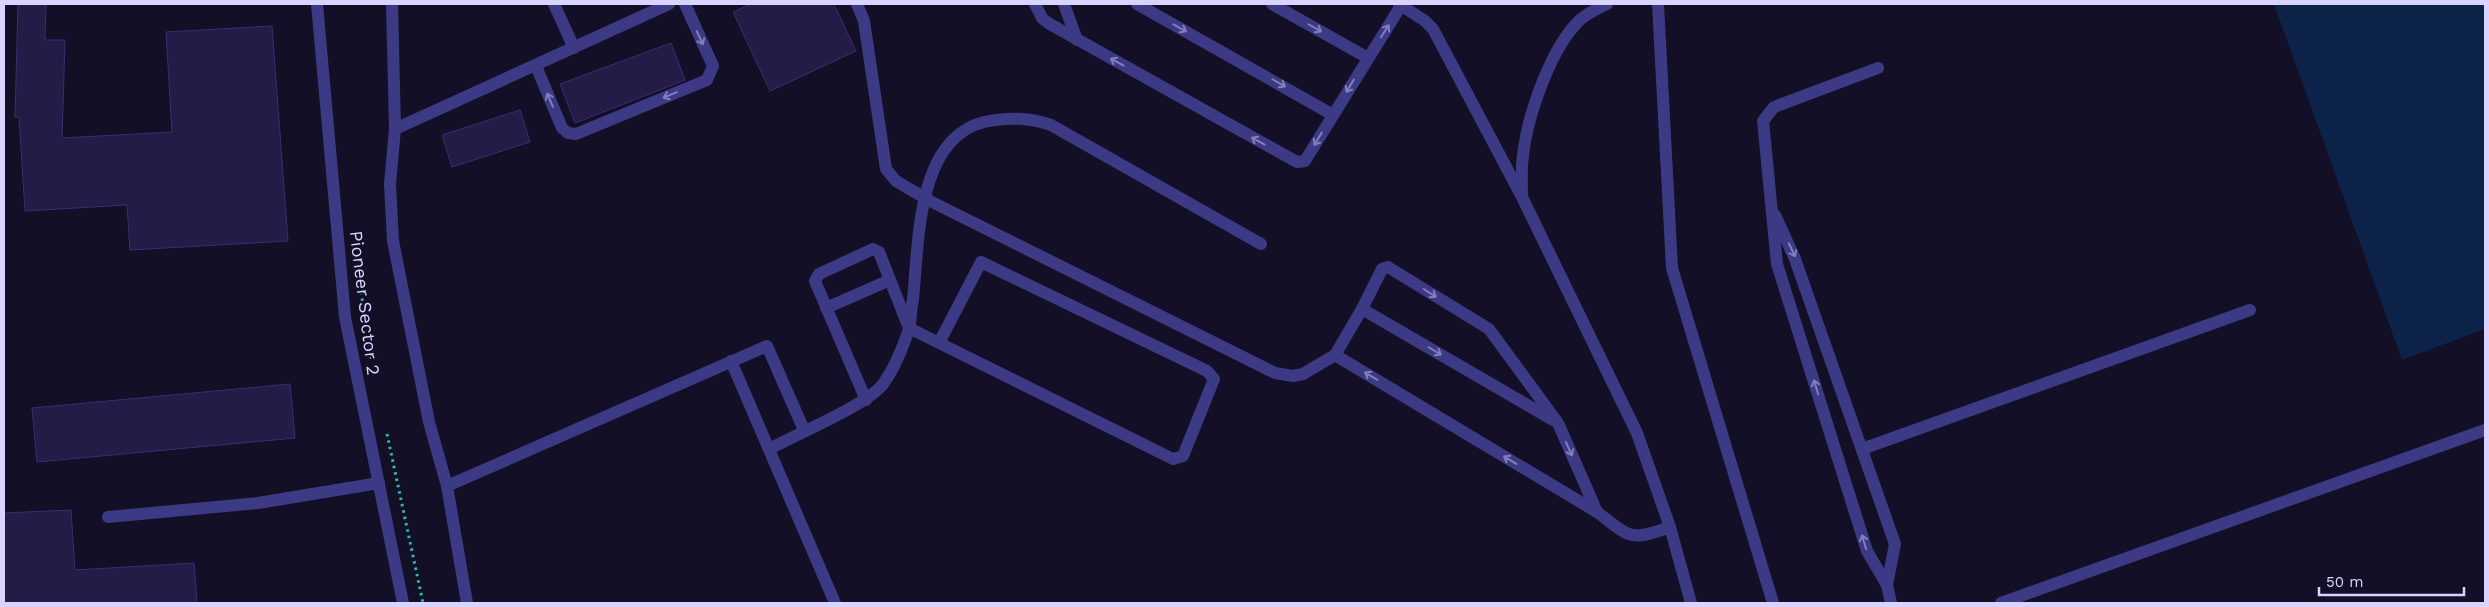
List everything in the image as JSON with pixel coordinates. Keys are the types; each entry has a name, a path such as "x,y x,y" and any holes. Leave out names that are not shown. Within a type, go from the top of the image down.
{"street":[{"name":"Pioneer Sector 2","path":"317,4 345,317 403,603"},
{"path":"392,4 395,129 390,184 393,241 429,422 447,486 467,603"},
{"path":"554,4 574,48"},
{"path":"395,129 669,4"},
{"path":"536,66 562,128 568,133 576,134 707,80 713,66 684,4"},
{"path":"857,4 864,21 886,169 896,181 925,198 1275,372 1293,376 1302,374 1335,355 1362,309 1382,269 1388,267 1489,329 1558,423 1597,512"},
{"path":"1035,4 1042,18 1077,40 1297,162 1305,161 1401,4 1433,29 1522,197 1637,433 1670,527 1691,603"},
{"path":"1064,4 1077,40"},
{"path":"1138,4 1333,115"},
{"path":"1272,4 1368,58"},
{"path":"1522,197 1523,156 1534,106 1556,54 1566,36 1581,18 1607,4"},
{"path":"1658,4 1672,268 1773,603"},
{"path":"1878,68 1774,108 1763,121 1777,264 1867,551 1886,585 1892,603"},
{"path":"769,449 866,400 883,385 892,369 909,328 925,198 938,157 954,138 974,125 1003,118 1037,120 1051,125 1261,244"},
{"path":"1771,206 1795,259 1895,544 1886,585"},
{"path":"866,400 815,285 819,274 873,249 879,252 909,328 939,343 1173,459 1183,456 1214,379 1207,371 981,262 939,343"},
{"path":"826,308 890,280"},
{"path":"1362,309 1558,423"},
{"path":"1862,449 2250,310"},
{"path":"447,486 768,346 804,430"},
{"path":"1335,355 1597,512 1624,532 1636,537 1649,535 1670,527"},
{"path":"731,361 835,603"},
{"path":"2001,603 2485,430"},
{"path":"108,517 258,504 379,483"}],"path":[{"path":"360,288 373,365"},
{"path":"387,432 423,603"}],"water":[{"path":"2274,4 2485,4 2485,329 2402,360"}],"building":[{"path":"18,4 46,4 45,40 65,40 62,138 172,132 166,32 272,26 288,241 130,250 127,205 25,211 19,117 15,117"},
{"path":"751,4 834,4 856,51 770,91 733,12"},
{"path":"671,43 685,80 575,123 560,84"},
{"path":"520,110 530,142 452,167 442,135"},
{"path":"290,384 295,438 37,462 32,408"},
{"path":"71,510 75,570 194,563 197,603 4,603 4,513"}]}
